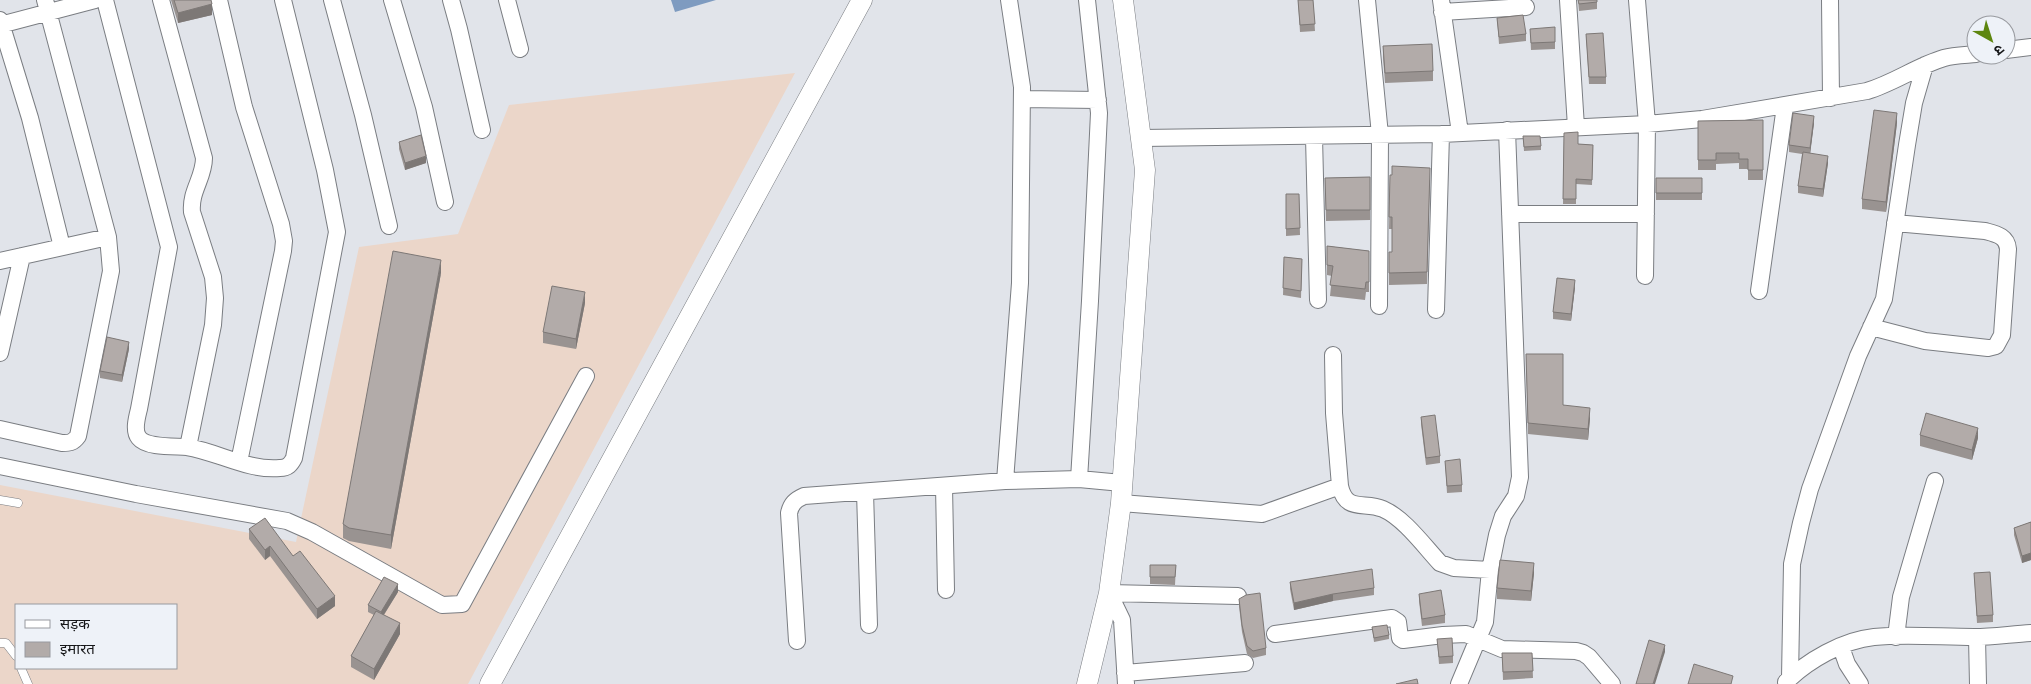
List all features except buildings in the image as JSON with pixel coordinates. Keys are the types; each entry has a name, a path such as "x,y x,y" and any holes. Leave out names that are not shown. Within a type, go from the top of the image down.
{"street":[{"path":"62,247 30,118 1,23 47,6 95,0"},
{"path":"105,0 169,247 136,431 137,437 142,441 162,446 188,447 249,465 279,469 285,468 294,458 337,232 326,170 283,0"},
{"path":"161,0 204,158 204,167 191,201 192,212 213,277 215,298 213,324 188,447"},
{"path":"220,0 244,107 281,224 284,241 239,462"},
{"path":"332,0 363,115 389,226"},
{"path":"392,0 424,107 445,202"},
{"path":"451,0 482,130"},
{"path":"507,0 520,49"},
{"path":"490,684 862,0"},
{"path":"1005,481 1020,283 1022,99 1022,87 1009,0"},
{"path":"1080,479 1091,281 1098,100 1087,0"},
{"path":"1087,684 1109,593 1120,503 1144,170 1142,138 1123,0"},
{"path":"1367,0 1380,134 1379,306"},
{"path":"1568,0 1576,127"},
{"path":"1637,0 1647,124 1645,276"},
{"path":"1830,0 1831,98"},
{"path":"0,429 62,443 71,443 78,436 112,271 108,237 47,6"},
{"path":"1460,132 1442,6 1526,8"},
{"path":"2016,49 2031,47"},
{"path":"1142,138 1442,134 1702,120 1831,98 1886,85 1945,58 1966,55"},
{"path":"1787,681 1792,564 1801,523 1810,489 1858,356 1884,299 1914,103 1925,66"},
{"path":"1022,99 1098,100"},
{"path":"1759,290 1785,106"},
{"path":"1459,684 1485,622 1490,570 1500,524 1516,496 1520,476 1507,130"},
{"path":"1436,310 1442,134"},
{"path":"1314,136 1318,300"},
{"path":"1510,214 1646,214"},
{"path":"1871,328 1925,341 1988,348 1996,346 2002,335 2008,249 2008,243 2004,238 1998,234 1985,231 1895,223"},
{"path":"0,261 108,237"},
{"path":"0,353 22,256"},
{"path":"1333,355 1334,412 1342,496 1346,501 1353,504 1378,507 1386,510 1397,518 1440,563 1454,568 1490,570"},
{"path":"0,466 136,494 287,521 312,532 442,605 462,604 586,376"},
{"path":"797,641 789,525 791,506 796,500 804,496 1005,481 1080,479 1122,484"},
{"path":"1896,637 1901,597 1936,482"},
{"path":"944,486 946,590"},
{"path":"1120,503 1262,514 1340,486"},
{"path":"866,492 870,625"},
{"path":"1109,593 1238,596"},
{"path":"1109,593 1122,620 1126,678 1245,662"},
{"path":"1275,634 1392,618 1398,622 1400,638 1403,640 1466,634 1502,648 1569,650 1583,653 1612,684"},
{"path":"1787,681 1810,664 1840,647 1872,637 1977,637 2031,632"},
{"path":"1977,637 1978,684"},
{"path":"1840,647 1846,664 1860,684"}],"lane":[{"path":"0,500 18,503"},
{"path":"0,643 6,643 15,655"},
{"path":"21,669 28,684"}],"shaded area":[{"path":"795,73 468,684 0,684 0,485 296,542 359,247 458,234 509,105"}],"water":[{"path":"671,0 716,0 675,12"}]}
